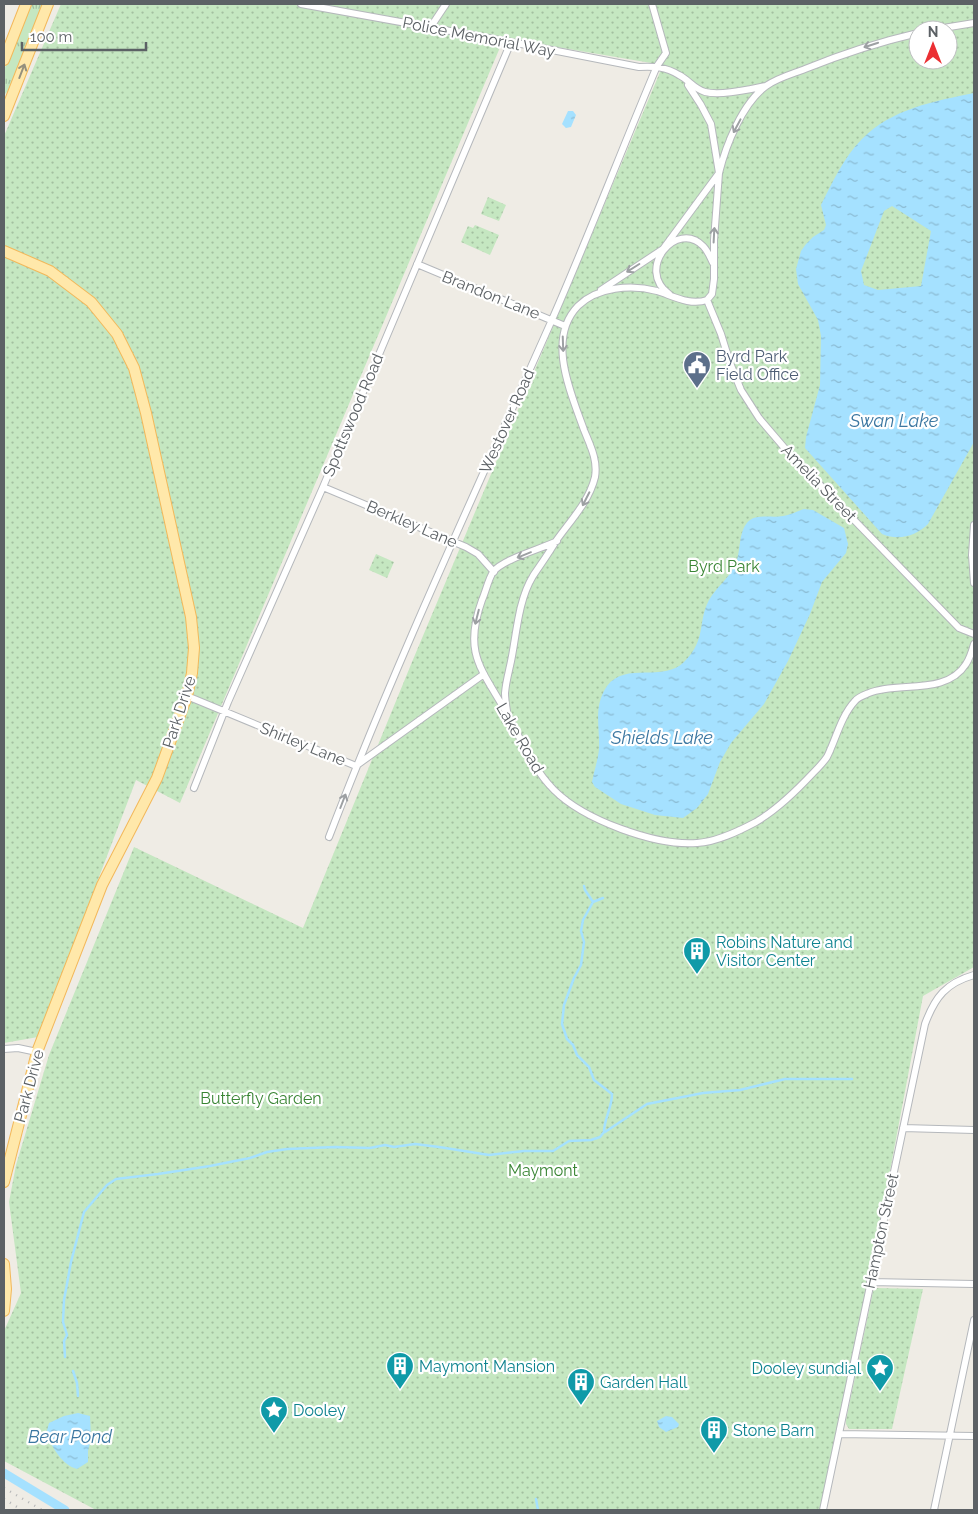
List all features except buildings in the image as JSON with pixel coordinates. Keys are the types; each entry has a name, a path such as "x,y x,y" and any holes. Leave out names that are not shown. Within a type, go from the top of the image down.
{"main road":[{"path":"4,60 26,4"},
{"path":"4,116 48,4"},
{"name":"Park Drive","path":"4,251 50,271 91,302 117,334 134,368 146,412 191,617 194,648 192,673 187,696 157,778 102,885 38,1052 4,1182"},
{"path":"4,1264 6,1300 4,1311"}],"street":[{"name":"Police Memorial Way","path":"301,4 639,67 657,66"},
{"path":"430,28 446,4"},
{"name":"Westover Road","path":"329,837 356,766 452,542 552,320 657,66 666,53 652,4"},
{"path":"958,26 974,23"},
{"path":"657,66 683,78 705,92 716,93 766,86 833,58 908,35"},
{"name":"Spottswood Road","path":"194,788 224,711 323,487 511,42"},
{"path":"672,296 664,290 657,277 656,262 663,249 719,173 711,124 683,78"},
{"path":"598,292 642,288 694,302 707,300 712,294 719,173 722,160 735,129 751,102 766,86"},
{"path":"507,715 505,692 526,588 582,507 595,475 594,451 570,393 564,362 562,335 565,326 578,306 672,242 690,239 702,244 714,264"},
{"name":"Brandon Lane","path":"417,264 565,326"},
{"name":"Amelia Street","path":"707,300 741,390 771,433 959,628 974,634"},
{"name":"Berkley Lane","path":"323,487 478,554 494,572"},
{"path":"974,525 972,555 974,583"},
{"path":"494,572 503,563 557,541"},
{"name":"Lake Road","path":"494,572 479,610 475,626 474,650 484,674 535,768 555,791 589,816 628,831 668,841 696,844 716,840 757,821 795,792 826,759 850,707 856,699 880,688 924,686 944,681 955,675 966,665 974,644"},
{"name":"Shirley Lane","path":"187,696 356,766 484,674"},
{"name":"Hampton Street","path":"823,1510 925,1024 931,1008 950,986 963,978 974,975"},
{"path":"4,1049 9,1047 38,1052"},
{"path":"902,1128 974,1130"},
{"path":"870,1282 974,1284"},
{"path":"934,1510 974,1320"},
{"path":"839,1434 974,1436"}],"green space":[{"path":"30,4 44,4 8,91 4,95 4,70"},
{"path":"61,4 974,4 974,967 923,996 826,1510 96,1510 4,1461 4,1331 21,1293 9,1202 16,1165 49,1055 134,847 303,928 412,662 663,65 504,38 180,803 136,780 38,1037 4,1043 4,136"},
{"path":"488,197 506,205 499,221 481,214"},
{"path":"475,225 499,235 490,255 461,242 468,226 473,228"},
{"path":"376,554 394,562 387,578 369,570"},
{"path":"876,1288 923,1289 892,1429 849,1429 846,1420 873,1291"}],"water":[{"name":"Swan Lake","path":"974,93 974,442 928,524 918,532 907,536 888,536 882,534 805,448 806,437 820,385 821,336 818,320 798,284 796,269 801,251 806,244 824,230 826,225 821,205 844,162 862,139 886,120 900,113 929,103","holes":["892,206 931,231 921,286 878,290 864,285 861,271 884,211"]},
{"path":"568,111 573,111 576,115 571,127 566,128 562,124"},
{"name":"Shields Lake","path":"804,509 813,510 844,528 848,544 846,553 822,582 810,614 788,661 764,704 731,743 720,762 708,794 697,808 683,818 655,815 621,804 595,787 592,782 599,749 598,717 600,701 607,686 615,679 624,675 666,671 684,662 696,646 705,608 709,600 736,563 743,529 746,524 753,518 783,516"},
{"name":"Bear Pond","path":"78,1413 90,1416 91,1439 88,1462 77,1469 62,1460 46,1434 49,1423 64,1416"},
{"path":"666,1416 672,1417 679,1424 678,1427 666,1432 659,1427 657,1421"}],"waterway":[{"path":"584,886 593,902"},
{"path":"65,1357 64,1341 67,1335 63,1322 64,1300 71,1262 84,1212 107,1185 116,1179 210,1166 287,1149 370,1148 385,1145 394,1147 415,1144 489,1155 524,1151 553,1151 569,1141 591,1140 600,1137 604,1132 612,1094 594,1080 589,1067 577,1055 573,1045 567,1039 562,1024 564,1005 581,965 584,942 581,931 583,920 593,902 603,898"},
{"path":"605,1132 647,1104 703,1093 740,1090 785,1079 852,1079"},
{"path":"73,1371 77,1383 78,1396"},
{"path":"4,1473 65,1510"},
{"path":"536,1499 538,1510"}],"railway":[{"path":"4,1488 42,1510"},
{"path":"4,1499 22,1510"}],"place":[{"name":"Byrd Park Field Office","path":"697,389"},
{"name":"Robins Nature and Visitor Center","path":"697,975"},
{"name":"Maymont Mansion","path":"400,1390"},
{"name":"Dooley sundial","path":"880,1392"},
{"name":"Garden Hall","path":"581,1406"},
{"name":"Dooley","path":"274,1434"},
{"name":"Stone Barn","path":"714,1454"}],"park label":[{"name":"Byrd Park","path":"724,566"},
{"name":"Butterfly Garden","path":"261,1098"},
{"name":"Maymont","path":"543,1170"}]}
